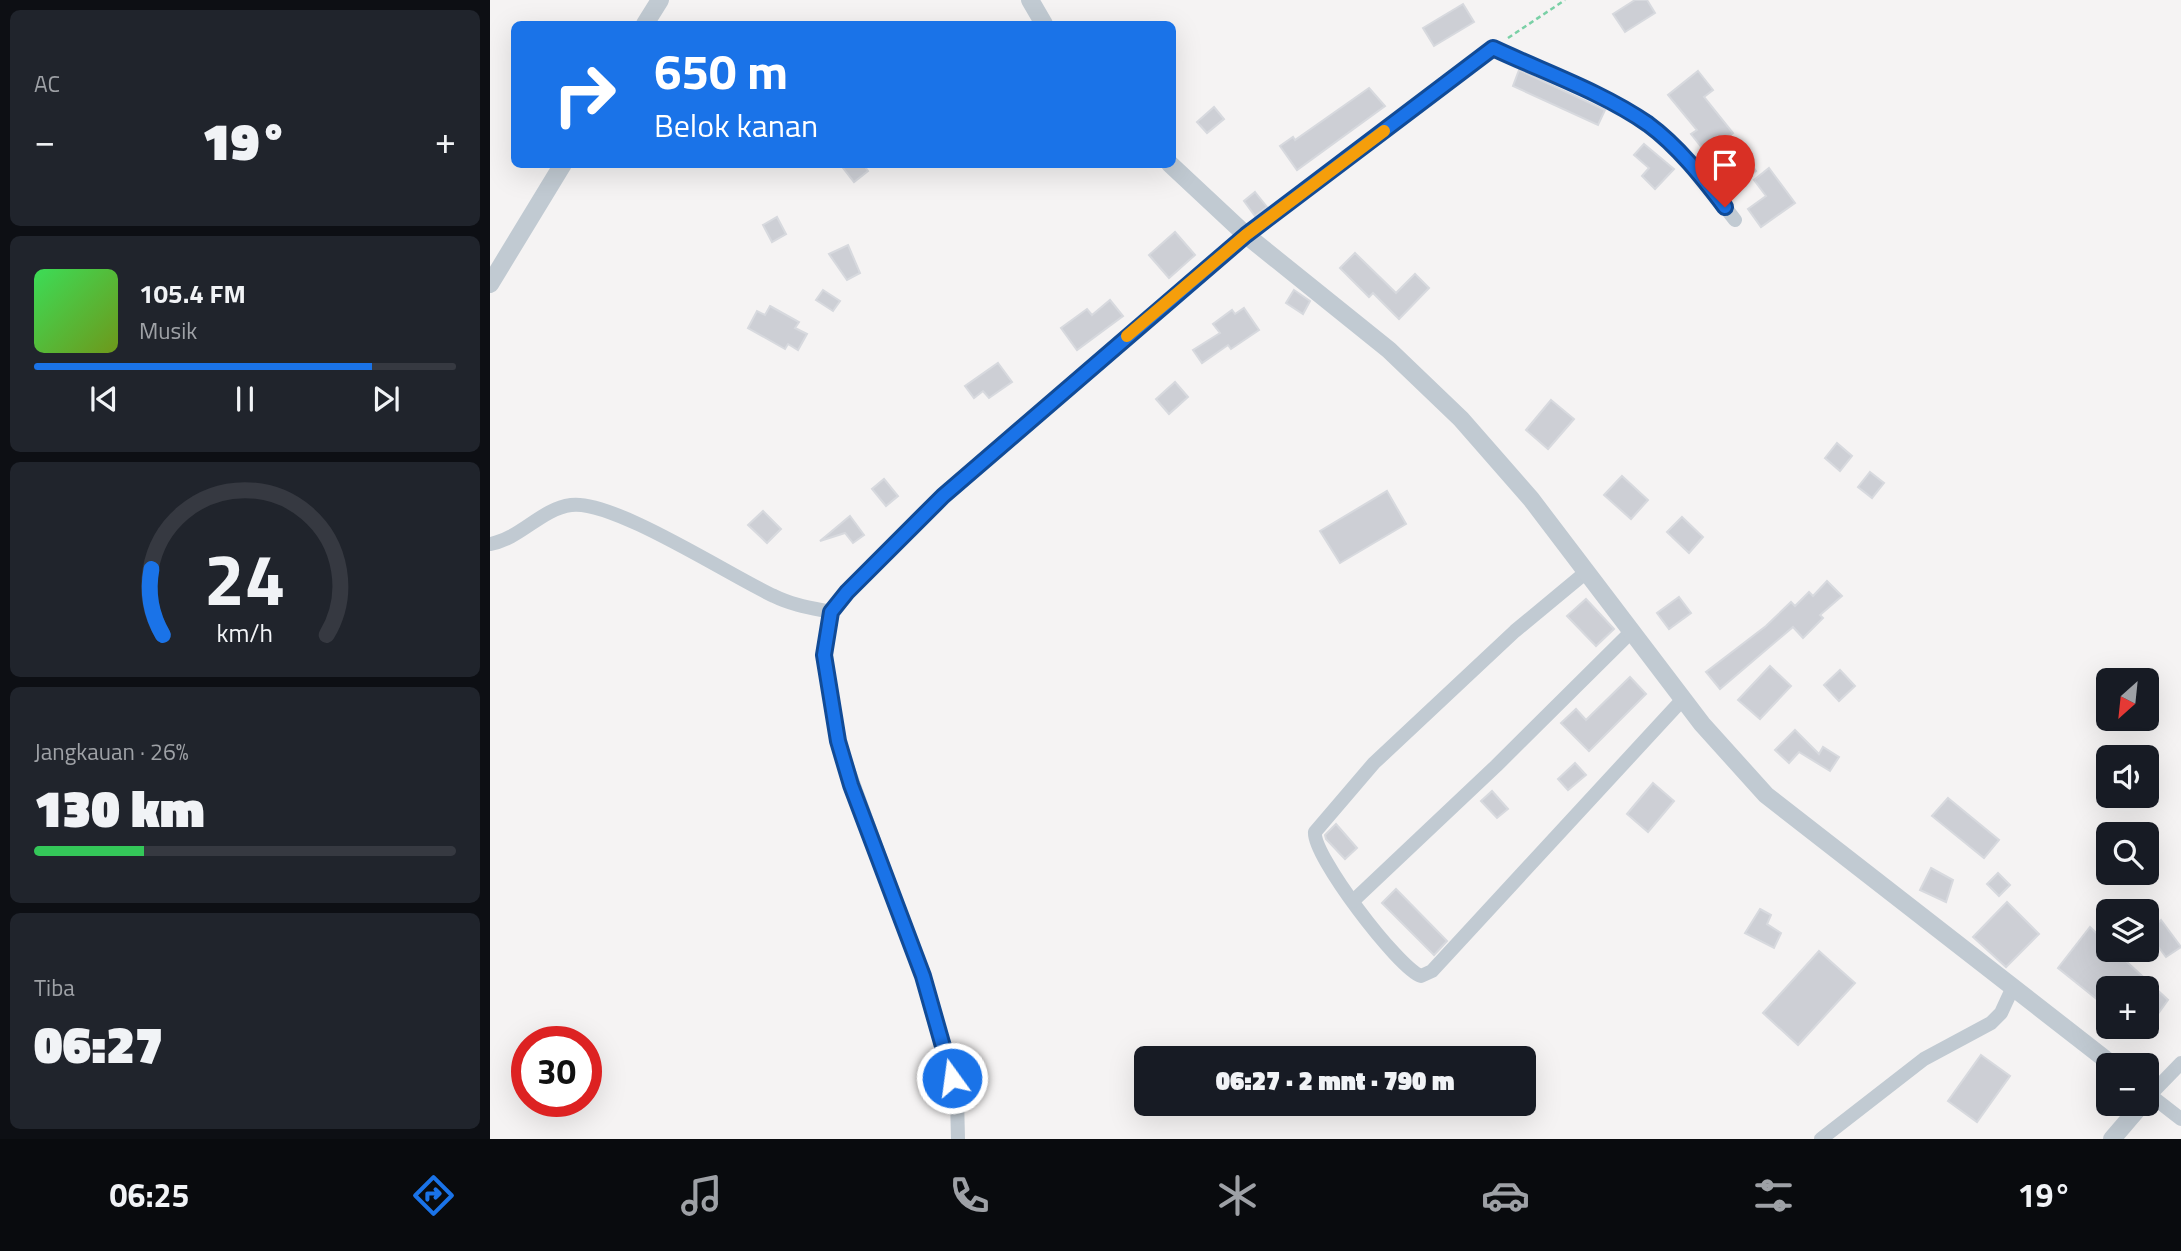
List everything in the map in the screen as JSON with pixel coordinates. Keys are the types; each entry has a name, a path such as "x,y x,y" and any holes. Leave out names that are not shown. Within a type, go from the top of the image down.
{"street":[{"path":"647,21 660,0"},
{"path":"958,1139 957,1098 923,976 851,785 838,741 824,655 831,612 847,592 943,496 1246,235 1493,48 1628,112 1650,126 1692,167 1735,220"},
{"path":"490,285 561,168"},
{"path":"1174,168 1246,235 1389,351 1441,398 1531,499 1584,573 1683,699 1766,794 2097,1053"},
{"path":"490,544 504,541 553,511 572,505 586,506 637,524 783,600 831,612"},
{"path":"1584,573 1475,668 1352,785 1321,822 1314,835 1317,846 1353,901 1408,969 1421,976 1427,975 1538,859 1683,699"},
{"path":"1353,901 1496,766 1631,632"},
{"path":"1821,1139 1924,1059 1991,1023 2001,1013 2013,987"},
{"path":"2159,1086 2181,1063"},
{"path":"2159,1105 2181,1119"},
{"path":"2112,1139 2132,1116"}],"path":[{"path":"1493,48 1565,0"}],"building":[{"path":"1635,0 1647,0 1655,13 1625,32 1613,14"},
{"path":"1463,4 1474,22 1434,46 1423,28"},
{"path":"1519,70 1605,110 1598,125 1513,86"},
{"path":"1698,71 1713,90 1704,97 1733,133 1707,154 1691,134 1697,130 1668,95"},
{"path":"1369,88 1385,106 1297,170 1280,146 1293,137 1295,140"},
{"path":"1214,107 1224,119 1207,133 1197,122"},
{"path":"1644,144 1674,169 1655,189 1642,176 1649,168 1634,155"},
{"path":"1744,154 1756,171 1735,186 1723,170"},
{"path":"843,168 866,168 868,171 854,182"},
{"path":"1769,168 1795,203 1761,227 1748,209 1766,196 1754,180"},
{"path":"1255,192 1267,207 1255,216 1244,201"},
{"path":"777,217 786,234 772,242 763,225"},
{"path":"1175,232 1195,255 1169,278 1149,255"},
{"path":"848,245 860,273 847,280 829,254"},
{"path":"1355,253 1396,293 1415,274 1429,288 1399,319 1373,293 1369,297 1340,268"},
{"path":"823,290 840,301 833,311 816,300"},
{"path":"1294,290 1310,301 1303,314 1286,303"},
{"path":"1110,300 1123,316 1077,350 1061,328 1087,309 1092,315"},
{"path":"770,306 799,322 795,328 807,334 798,350 788,344 785,349 748,328 757,311 765,315"},
{"path":"1244,308 1259,330 1231,349 1228,345 1202,363 1193,350 1220,333 1213,324 1232,310 1235,314"},
{"path":"998,363 1012,382 989,398 983,391 974,398 965,386"},
{"path":"1175,382 1188,397 1169,414 1156,399"},
{"path":"1551,400 1574,419 1548,449 1526,430"},
{"path":"1837,443 1852,456 1840,471 1825,458"},
{"path":"1870,472 1884,483 1872,498 1858,487"},
{"path":"1622,476 1648,500 1631,519 1604,495"},
{"path":"884,479 898,496 886,506 872,489"},
{"path":"1387,491 1406,524 1340,563 1320,531"},
{"path":"763,511 781,529 767,543 748,525"},
{"path":"850,516 864,535 853,543 845,533 820,541"},
{"path":"1682,517 1703,537 1689,553 1667,532"},
{"path":"1827,581 1842,596 1820,615 1823,618 1803,638 1793,627 1720,689 1706,672 1766,626 1791,602 1795,606 1809,592 1813,596"},
{"path":"1679,597 1691,613 1669,629 1657,613"},
{"path":"1586,599 1614,629 1596,646 1567,616"},
{"path":"1770,666 1791,686 1760,719 1738,700"},
{"path":"1840,670 1855,686 1839,701 1824,685"},
{"path":"1630,677 1646,694 1589,751 1561,723 1576,709 1586,720"},
{"path":"1795,730 1819,754 1823,747 1839,757 1830,771 1799,752 1789,763 1775,750"},
{"path":"1575,763 1586,775 1568,790 1558,779"},
{"path":"1653,783 1674,801 1648,832 1627,814"},
{"path":"1492,791 1508,809 1497,818 1481,801"},
{"path":"1948,798 1999,840 1984,858 1932,816"},
{"path":"1336,824 1357,848 1345,859 1326,839 1325,835"},
{"path":"1931,868 1953,880 1946,902 1920,890"},
{"path":"1998,873 2010,885 1999,896 1987,884"},
{"path":"1396,889 1447,941 1434,955 1382,903"},
{"path":"2007,902 2039,934 2006,967 1973,937"},
{"path":"1760,909 1771,915 1767,924 1781,933 1774,948 1745,933"},
{"path":"2161,920 2181,947 2166,957 2159,948"},
{"path":"2090,927 2096,933 2096,962 2127,962 2142,976 2096,976 2096,999 2058,968"},
{"path":"1819,951 1855,983 1798,1045 1763,1013"},
{"path":"2159,992 2168,1000 2159,1012"},
{"path":"1981,1055 2010,1076 1977,1122 1948,1101"}],"slow traffic":[{"path":"1127,336 1246,235 1384,131"}],"route":[{"path":"952,1078 923,976 851,785 838,741 824,655 831,612 847,592 943,496 1246,235 1493,48 1628,112 1650,126 1672,145 1725,207"}]}
